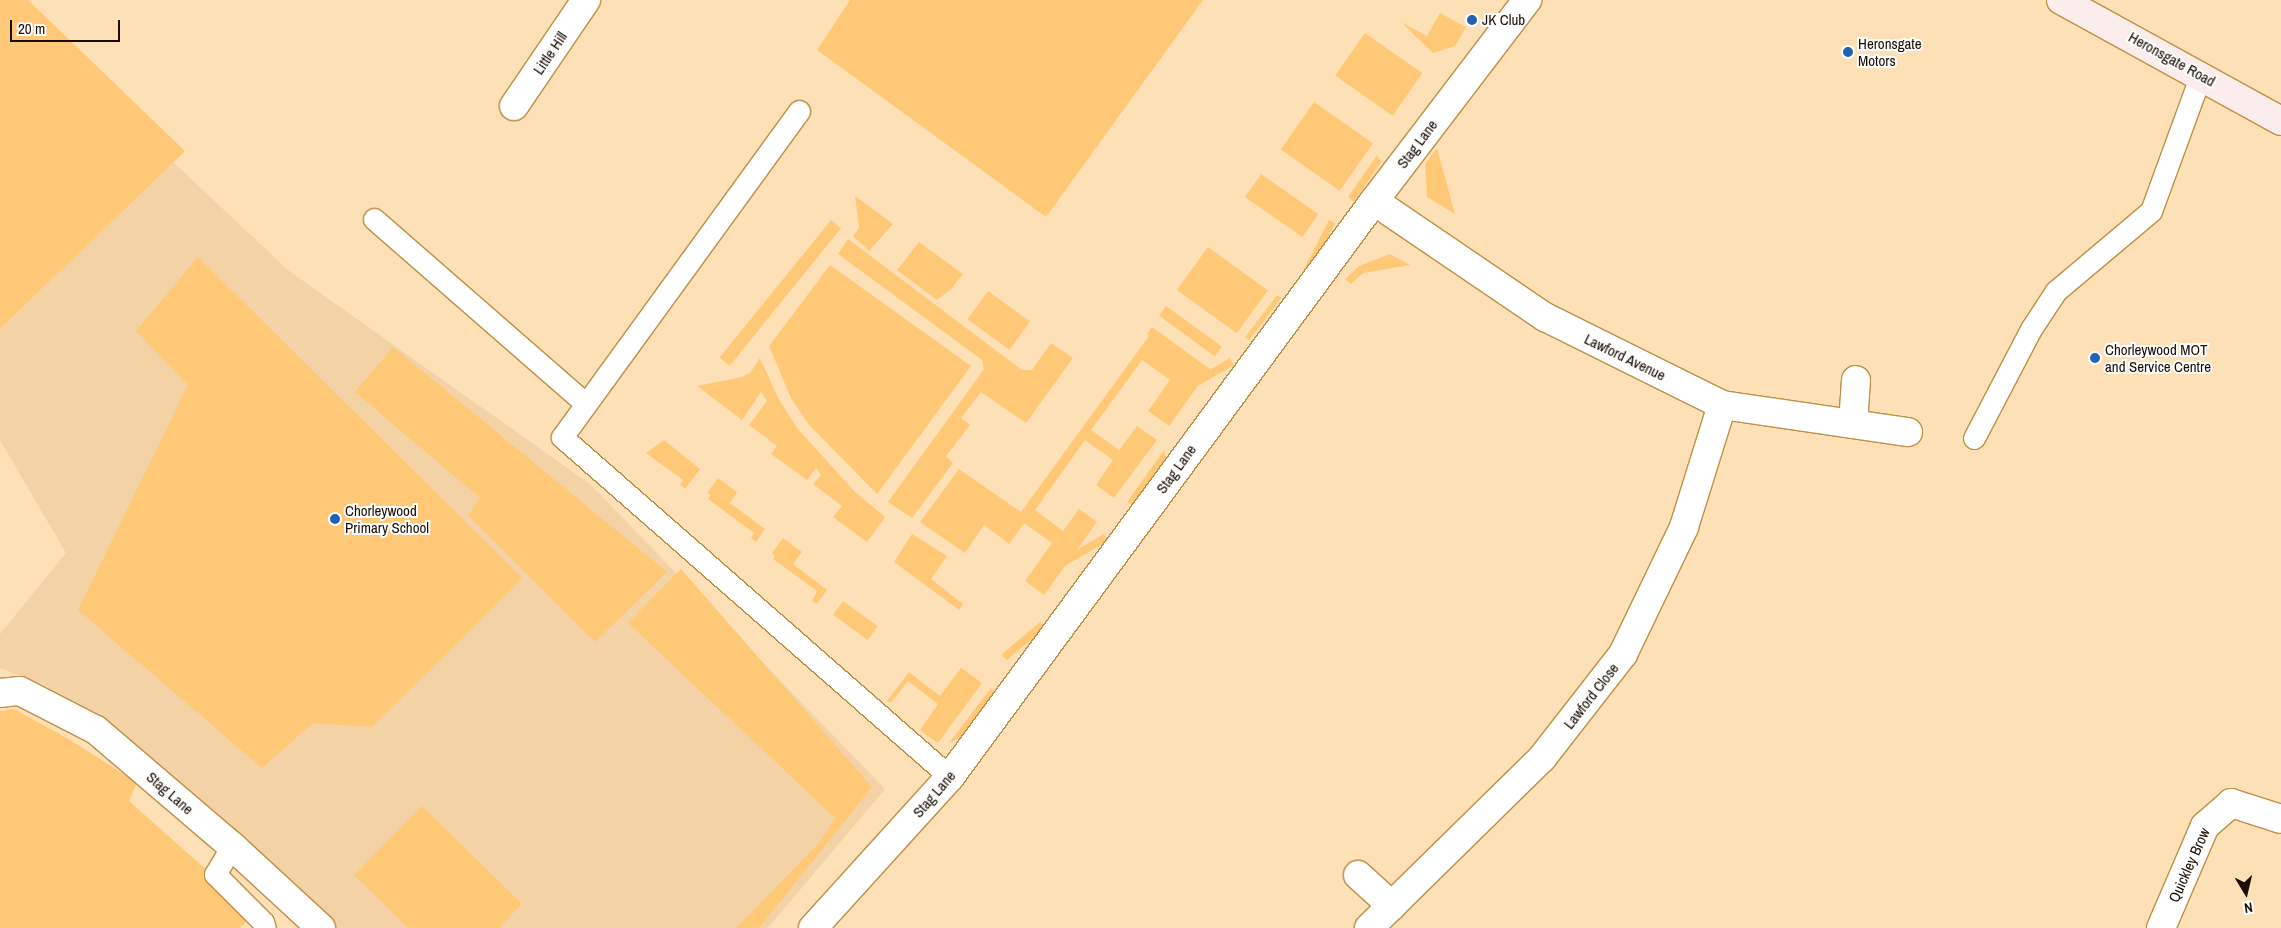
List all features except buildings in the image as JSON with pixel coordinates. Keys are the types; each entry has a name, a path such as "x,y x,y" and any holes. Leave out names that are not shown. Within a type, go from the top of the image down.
{"street":[{"name":"Little Hill","path":"514,106 586,0"},
{"name":"Stag Lane","path":"813,928 950,777 1374,201 1527,0"},
{"name":"Heronsgate Road","path":"2061,0 2201,74 2281,121"},
{"name":"Lawford Avenue","path":"1374,201 1545,317 1722,405 1908,432"},
{"path":"1853,424 1856,380"},
{"name":"Lawford Close","path":"1369,928 1542,758 1623,654 1684,527 1722,405"},
{"name":"Stag Lane","path":"0,693 20,691 96,730 232,846 321,928"},
{"name":"Quickley Brow","path":"2161,928 2205,826 2231,803 2281,819"},
{"path":"1358,875 1392,906"}],"lane":[{"path":"1974,438 2031,329 2056,291 2151,211 2201,74"},
{"path":"799,111 562,437 950,777"},
{"path":"374,219 586,404"},
{"path":"232,846 215,874 263,922 264,928"}],"shaded area":[{"path":"0,0 28,0 185,151 0,329"},
{"path":"850,0 1203,0 1046,217 817,50"},
{"path":"1440,13 1466,27 1455,46 1433,53 1401,22 1427,36"},
{"path":"1365,33 1422,73 1393,116 1335,76"},
{"path":"1314,102 1373,143 1340,191 1281,150"},
{"path":"1437,148 1455,214 1427,197 1425,164"},
{"path":"1377,155 1381,162 1354,202 1348,197"},
{"name":"Chorleywood Primary School","path":"173,162 289,271 590,484 885,789 768,928 326,928 47,686 0,668 0,634 66,553 0,440 0,329"},
{"path":"1261,174 1318,214 1302,237 1245,197"},
{"path":"855,196 893,224 869,251 853,236 859,228"},
{"path":"831,220 841,228 730,366 720,358"},
{"path":"1329,220 1335,223 1309,275 1303,272"},
{"path":"848,239 1022,370 1032,370 1051,343 1073,358 1026,423 981,392 961,418 970,425 946,456 953,463 912,518 888,502 984,369 982,360 838,254"},
{"path":"919,242 963,274 951,289 937,300 897,270"},
{"path":"1208,247 1268,290 1237,333 1177,290"},
{"path":"1390,254 1410,265 1363,273 1351,284 1345,279 1359,266"},
{"path":"198,257 522,578 372,727 313,723 262,768 78,610 188,385 136,331"},
{"path":"830,265 971,366 877,494 809,425 791,398 769,346"},
{"path":"988,291 1030,322 1009,350 967,319"},
{"path":"1277,295 1281,298 1249,340 1245,337"},
{"path":"1166,306 1222,347 1215,356 1159,316"},
{"path":"1152,327 1210,369 1169,426 1148,411 1170,380 1142,360 1091,430 1119,450 1137,426 1157,440 1114,498 1096,485 1113,460 1085,440 1035,510 1063,531 1079,509 1097,522 1044,595 1025,581 1052,543 1024,523 1009,544 984,525 965,553 920,522 959,469 1021,512 1149,336 1147,334"},
{"path":"393,347 667,572 595,642 468,515 480,498 355,392"},
{"path":"760,358 778,398 797,428 854,491 885,517 867,542 833,517 842,506 813,484 821,475 816,468 807,480 771,454 777,446 749,425 767,401 761,392 742,420 697,386 742,377 750,373"},
{"path":"1230,358 1234,365 1159,408 1155,402"},
{"path":"664,440 700,469 685,489 680,485 683,480 646,453"},
{"path":"1164,450 1166,458 1132,505 1127,502"},
{"path":"718,478 737,492 730,503 765,529 756,542 751,538 754,533 708,499 711,495 707,493"},
{"path":"912,534 947,556 931,579 963,604 959,610 894,562"},
{"path":"1104,534 1108,541 1041,579 1037,572"},
{"path":"783,538 802,552 793,564 827,590 817,604 812,601 817,591 773,559 775,556 772,553"},
{"path":"681,569 872,787 759,928 736,928 820,842 835,818 628,623"},
{"path":"843,601 878,626 868,640 833,615"},
{"path":"1040,622 1045,628 1007,660 1002,654"},
{"path":"961,668 982,683 938,743 920,730 938,704 908,681 891,703 887,701 909,672 940,696"},
{"path":"991,688 997,693 962,737 949,743"},
{"path":"14,709 72,741 137,783 129,801 253,911 244,924 239,928 0,928 0,711"},
{"path":"422,806 522,904 499,928 408,928 354,875"}],"place":[{"name":"JK Club","path":"1472,20"},
{"name":"Heronsgate Motors","path":"1848,52"},
{"name":"Chorleywood MOT and Service Centre","path":"2095,358"},
{"name":"Chorleywood Primary School","path":"335,519"}]}
